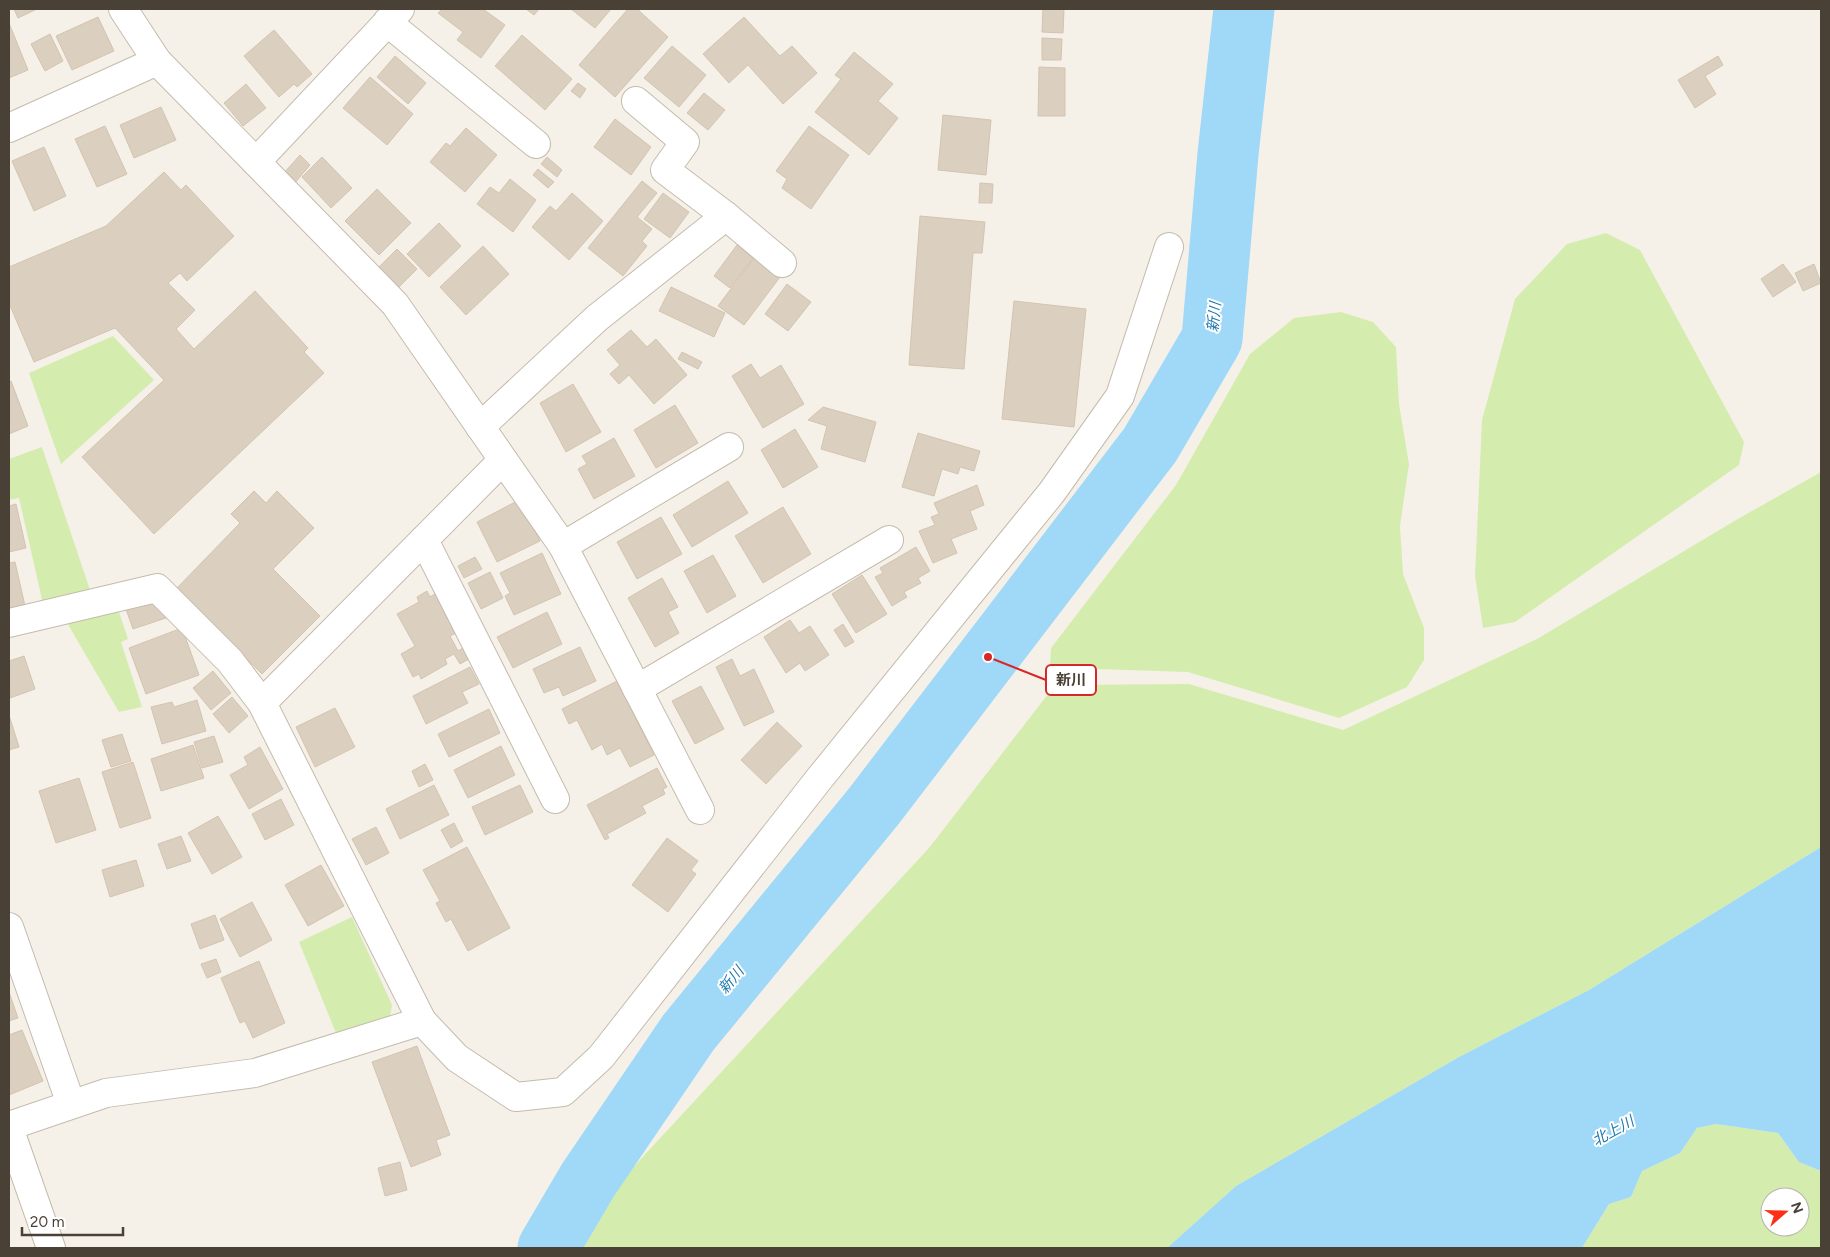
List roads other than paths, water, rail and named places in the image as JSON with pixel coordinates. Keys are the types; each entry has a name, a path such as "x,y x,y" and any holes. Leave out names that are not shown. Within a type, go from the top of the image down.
{"street":[{"path":"123,9 157,61 395,304 563,546 700,810"},
{"path":"256,162 394,15 536,144"},
{"path":"9,128 157,61"},
{"path":"636,101 685,142 665,170 726,216 782,262"},
{"path":"480,427 597,318 726,216"},
{"path":"9,623 157,588 230,661 262,703 422,1021 457,1058 516,1097 563,1092 601,1057 819,779 1052,492 1120,396 1169,247"},
{"path":"563,546 729,446"},
{"path":"262,703 502,460"},
{"path":"424,540 555,799"},
{"path":"637,689 889,540"},
{"path":"9,927 71,1104"},
{"path":"51,1248 9,1127 106,1092 255,1073 422,1021"}],"water":[{"name":"北上川","path":"1821,847 1821,1171 1799,1162 1778,1133 1716,1124 1697,1128 1680,1153 1642,1171 1631,1197 1609,1204 1582,1248 1167,1248 1236,1186 1459,1057 1589,990"}],"waterway":[{"name":"新川","path":"548,1248 588,1180 688,1033 874,806 1150,445 1212,339 1228,154 1244,9"}],"place":[{"name":"新川","path":"988,657"}]}
